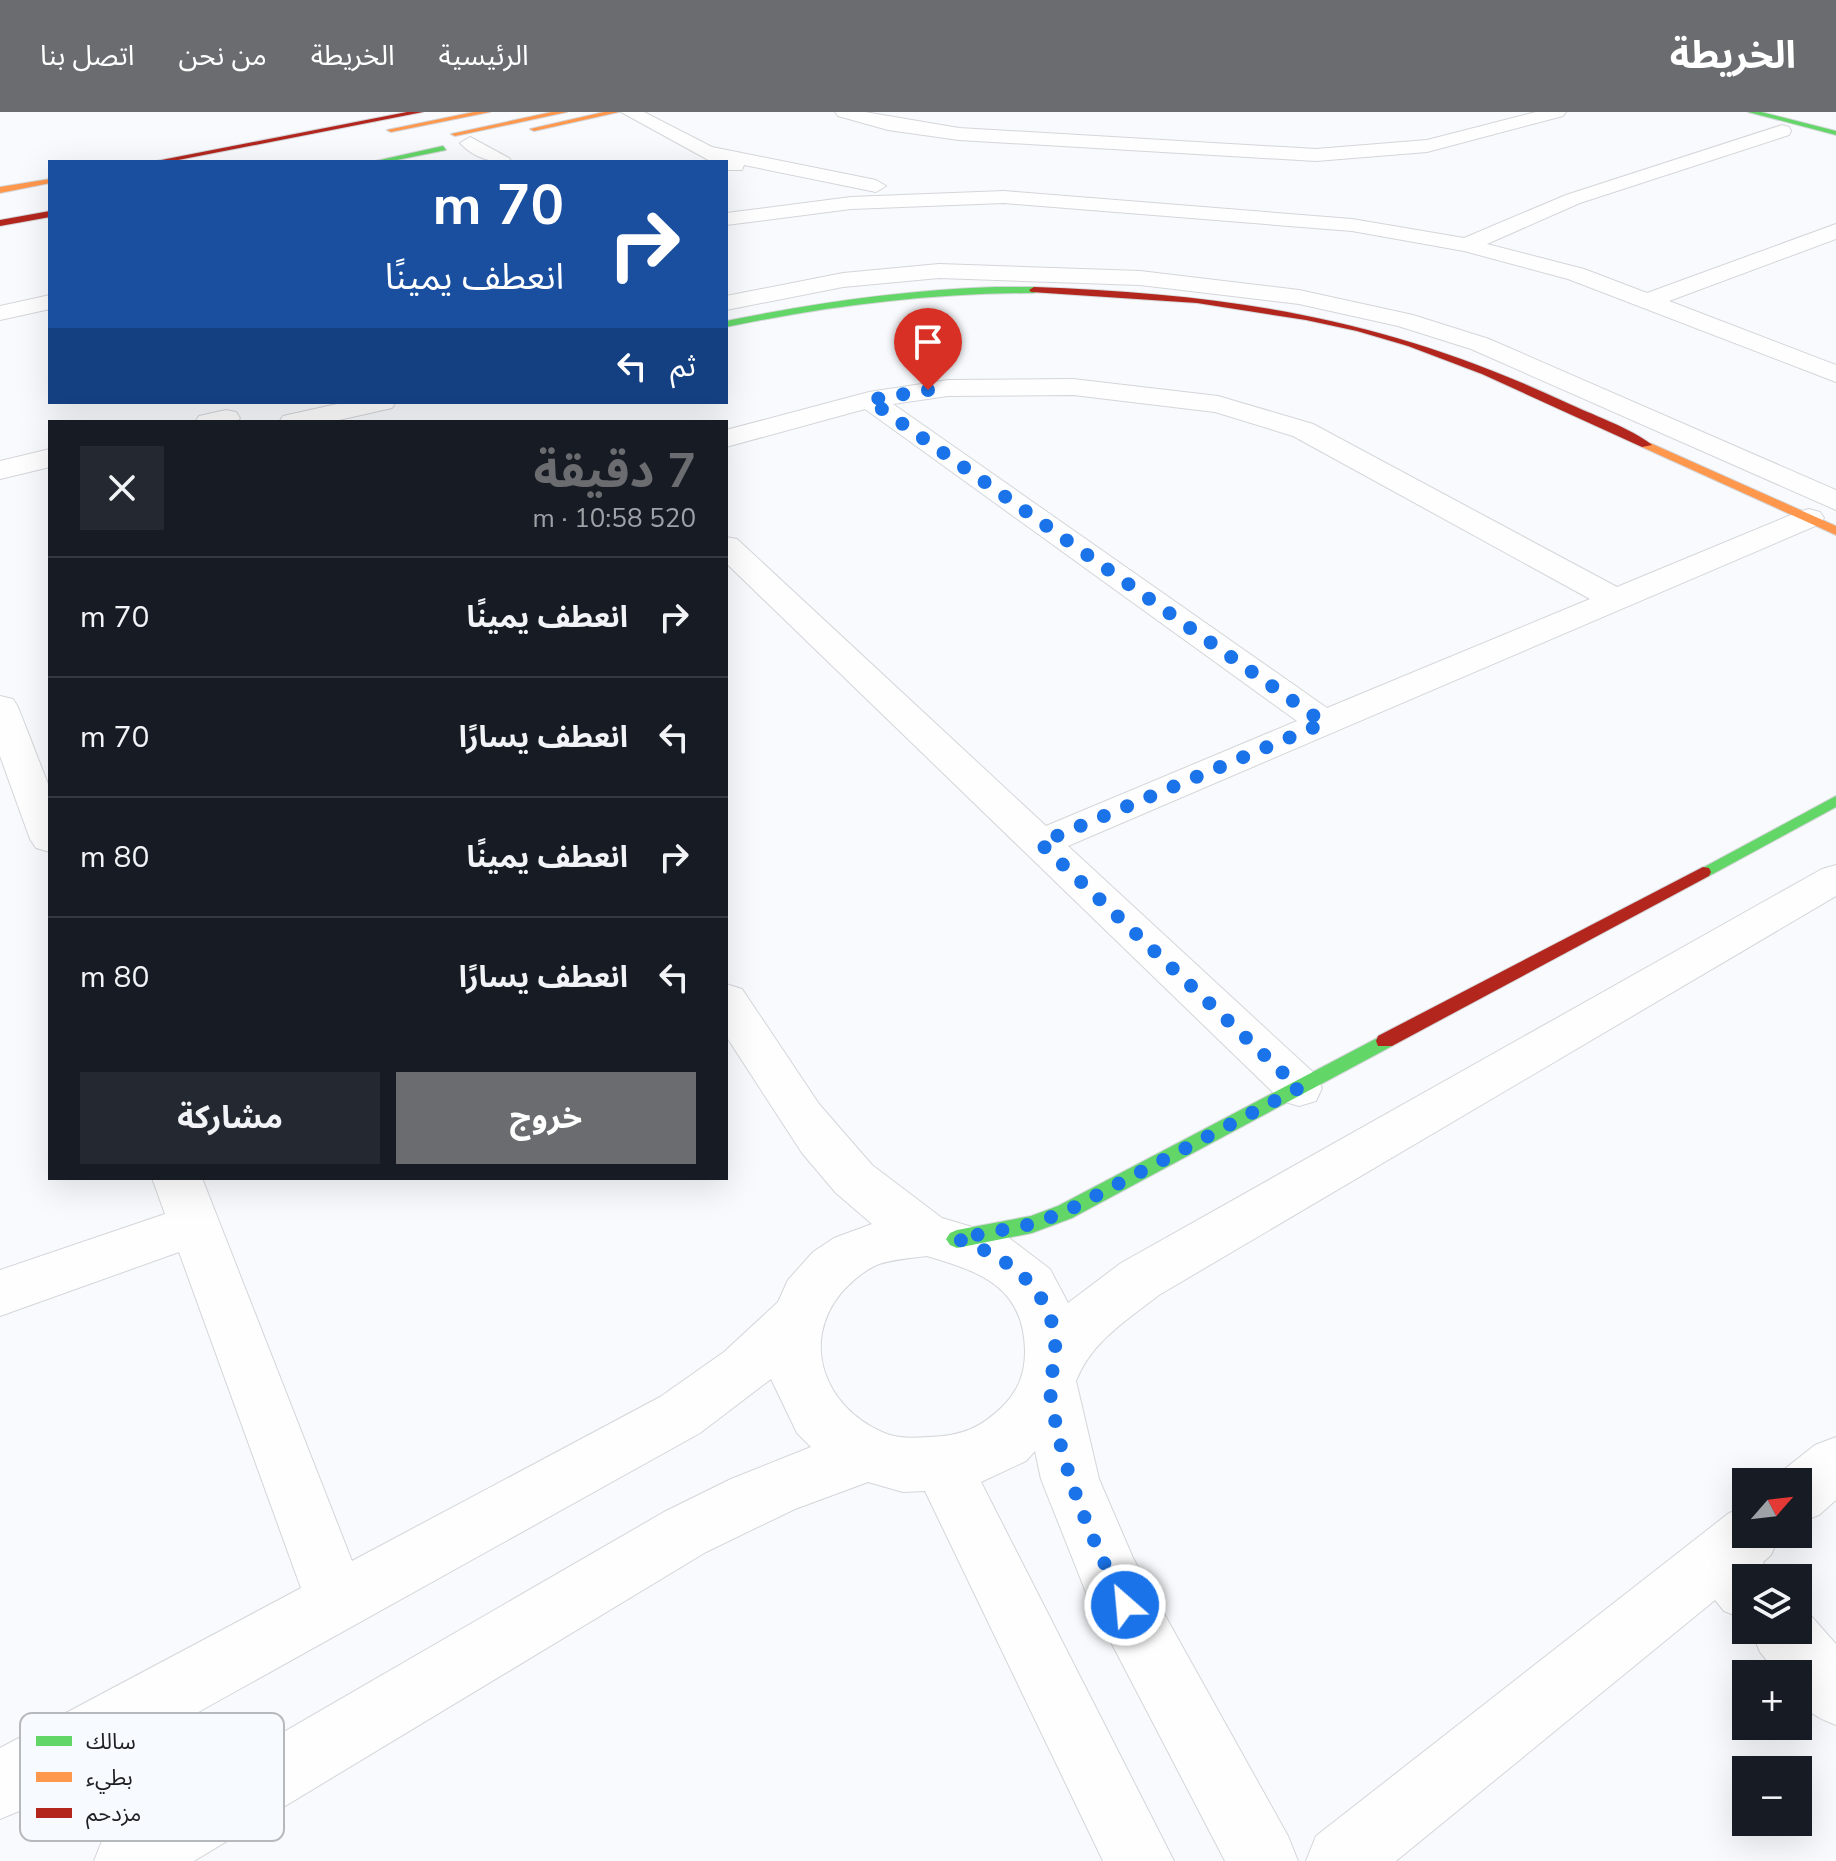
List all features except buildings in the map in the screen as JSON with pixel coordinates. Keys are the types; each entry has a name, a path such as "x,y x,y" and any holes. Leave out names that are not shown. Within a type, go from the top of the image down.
{"street":[{"path":"166,160 419,112"},
{"path":"234,160 486,112"},
{"path":"369,157 563,112"},
{"path":"369,157 470,143 615,112"},
{"path":"630,112 725,160"},
{"path":"844,112 888,124 959,134 1169,155 1370,152 1456,140 1557,112"},
{"path":"1495,112 1528,121"},
{"path":"1752,112 1836,133"},
{"path":"1803,112 1836,120"},
{"path":"1466,245 1573,199 1782,131"},
{"path":"470,143 499,160"},
{"path":"710,152 861,184 973,197"},
{"path":"728,162 810,207"},
{"path":"0,190 48,181"},
{"path":"0,204 48,194"},
{"path":"728,219 810,207 973,197 1158,199 1311,220 1466,245 1576,274 1836,374"},
{"path":"1490,212 1573,199"},
{"path":"0,223 48,214"},
{"path":"1311,220 1424,217"},
{"path":"0,236 48,227"},
{"path":"1650,300 1836,231"},
{"path":"728,303 843,280 939,271 1140,278 1299,297 1404,320 1480,344 1827,517"},
{"path":"728,324 834,301 955,288 1105,291 1284,313 1349,325 1409,341 1827,517"},
{"path":"0,313 48,302"},
{"path":"728,438 869,400 948,388 1031,385 1171,397 1262,415 1303,430 1616,600"},
{"path":"869,400 1324,723"},
{"path":"288,413 366,404"},
{"path":"0,470 48,458"},
{"path":"0,489 48,478"},
{"path":"1040,843 1616,600 1827,517"},
{"path":"728,548 1299,1088"},
{"path":"0,707 48,834"},
{"path":"1836,801 1065,1212 1032,1224 942,1237 891,1238 859,1249 831,1268 809,1293 797,1318 792,1349 797,1381 812,1411 836,1436 867,1455 904,1465 942,1465 978,1457 1010,1439 1034,1415 1053,1370 1094,1312 1140,1279 1836,878"},
{"path":"728,1003 826,1149 854,1179 887,1208 942,1237 990,1250 1024,1277 1039,1294 1052,1323 1053,1370 1070,1479 1111,1579 1263,1861"},
{"path":"0,1293 186,1202 337,1602"},
{"path":"133,1713 680,1415 744,1369 797,1318"},
{"path":"284,1770 745,1500 806,1474 867,1455"},
{"path":"1812,1484 1836,1464"},
{"path":"942,1465 1139,1861"},
{"path":"1341,1861 1739,1561"},
{"path":"1794,1644 1836,1693"},
{"path":"0,1785 20,1774"},
{"path":"129,1861 163,1841"}],"traffic: fast":[{"path":"1752,112 1836,133"},
{"path":"385,160 443,148"},
{"path":"728,324 879,298 956,291 1034,290"},
{"path":"1703,872 1836,801"},
{"path":"957,1239 1032,1224 1065,1212 1385,1041"}],"traffic: slow":[{"path":"391,130 486,112"},
{"path":"455,134 563,112"},
{"path":"534,129 615,112"},
{"path":"0,190 48,181"},
{"path":"1646,445 1836,531"}],"traffic: jam":[{"path":"166,160 419,112"},
{"path":"0,223 48,214"},
{"path":"1034,290 1197,300 1252,307 1360,329 1486,371 1646,445"},
{"path":"1385,1041 1703,872"}],"route":[{"path":"928,390 869,400 1324,723 1040,843 1299,1088 1065,1212 1032,1224 957,1239 990,1250 1017,1269 1039,1294 1052,1323 1056,1355 1050,1385 1057,1432 1070,1479 1089,1528 1125,1605"}]}
